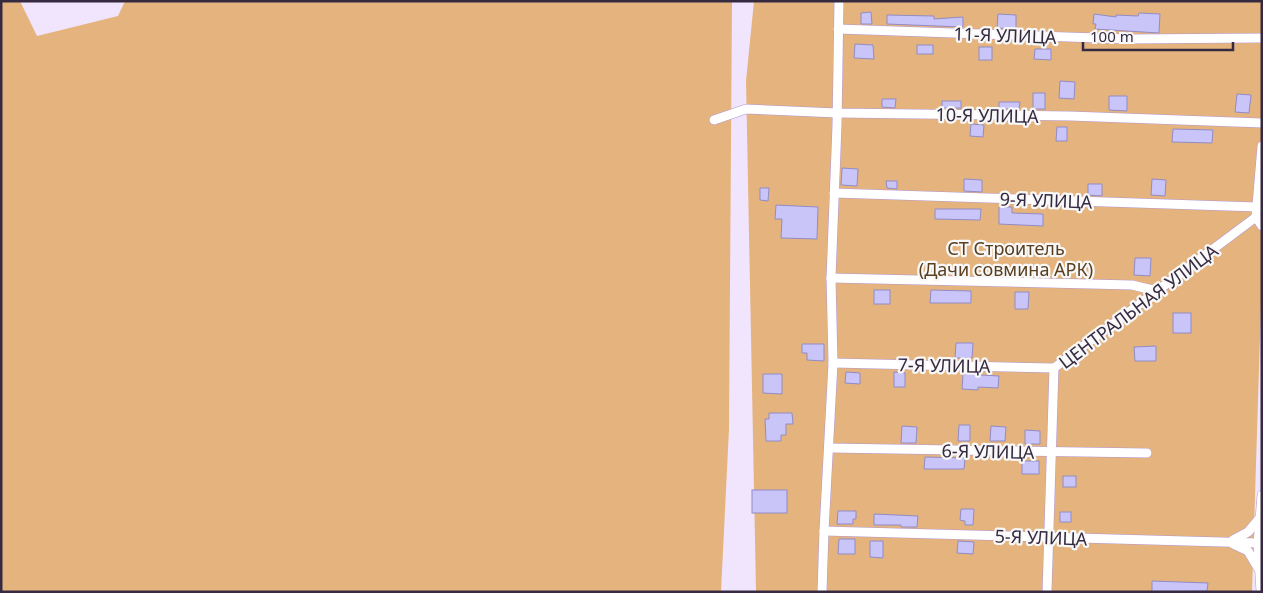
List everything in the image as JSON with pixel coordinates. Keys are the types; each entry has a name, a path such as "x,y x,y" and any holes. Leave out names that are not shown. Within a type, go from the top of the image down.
{"street":[{"path":"822,592 833,363 831,278 839,1"},
{"name":"11-Я УЛИЦА","path":"838,30 1127,39 1262,38"},
{"name":"10-Я УЛИЦА","path":"714,120 746,109 837,113 1060,116 1262,123"},
{"path":"1262,146 1256,217 1262,226"},
{"name":"9-Я УЛИЦА","path":"834,193 1257,207"},
{"name":"ЦЕНТРАЛЬНАЯ УЛИЦА","path":"1047,592 1054,368 1256,217"},
{"path":"831,278 1132,285 1157,291"},
{"name":"7-Я УЛИЦА","path":"833,363 1054,368"},
{"name":"6-Я УЛИЦА","path":"829,448 1147,453"},
{"path":"1260,592 1258,543 1262,495"},
{"path":"1228,542 1240,538 1248,532 1260,517"},
{"name":"5-Я УЛИЦА","path":"824,531 1258,543"},
{"path":"1228,542 1248,551 1259,570"}],"green space":[{"path":"1,1 20,1 37,36 118,16 125,1 732,1 729,429 721,592 1,592"},
{"name":"СТ Строитель (Дачи совмина АРК)","path":"754,1 1262,1 1262,272 1252,592 756,592 746,81"}],"building":[{"path":"871,12 872,24 861,24 861,13"},
{"path":"1139,13 1160,14 1159,33 1095,29 1096,24 1093,24 1094,14 1116,17 1116,15 1138,16"},
{"path":"998,14 1016,15 1016,29 997,28"},
{"path":"887,15 934,16 934,19 963,17 963,27 887,24"},
{"path":"855,44 873,45 874,59 854,58"},
{"path":"917,45 933,45 933,54 917,54"},
{"path":"979,47 992,47 992,60 979,60"},
{"path":"1035,49 1051,49 1051,60 1034,59"},
{"path":"1060,81 1075,82 1074,99 1059,98"},
{"path":"1033,93 1045,93 1045,109 1033,109"},
{"path":"1237,94 1251,95 1249,113 1235,112"},
{"path":"1109,96 1127,96 1127,111 1109,110"},
{"path":"882,99 896,99 895,108 882,107"},
{"path":"942,101 961,101 961,108 942,108"},
{"path":"999,102 1020,102 1019,109 999,109"},
{"path":"971,124 984,125 983,137 970,136"},
{"path":"1057,127 1067,127 1067,141 1056,141"},
{"path":"1173,129 1213,130 1212,143 1172,142"},
{"path":"842,168 858,169 857,186 841,185"},
{"path":"964,179 982,180 982,192 964,191"},
{"path":"1152,179 1166,180 1165,196 1151,195"},
{"path":"886,181 897,181 897,189 887,188"},
{"path":"1088,184 1102,184 1102,196 1088,195"},
{"path":"760,188 769,188 768,201 760,200"},
{"path":"776,205 818,207 817,239 781,238 782,219 775,219"},
{"path":"999,207 1012,207 1012,213 1043,214 1043,226 999,224"},
{"path":"935,209 981,209 980,220 935,219"},
{"path":"1135,258 1151,258 1150,276 1134,275"},
{"path":"997,267 1009,267 1009,276 997,276"},
{"path":"874,290 890,290 890,304 874,304"},
{"path":"931,290 971,291 971,303 930,303"},
{"path":"1015,292 1029,292 1028,309 1015,309"},
{"path":"1173,313 1191,313 1191,333 1173,333"},
{"path":"956,343 973,343 972,358 955,358"},
{"path":"802,344 824,344 824,361 807,360 807,353 802,353"},
{"path":"1156,346 1156,361 1135,361 1134,347"},
{"path":"846,372 860,373 860,384 845,383"},
{"path":"894,372 905,373 905,387 894,387"},
{"path":"763,374 782,374 782,394 763,393"},
{"path":"963,374 999,376 998,388 978,387 978,390 962,389"},
{"path":"769,413 792,413 793,424 786,424 786,435 781,435 781,441 766,441 765,419 769,419"},
{"path":"959,425 970,425 970,441 958,441"},
{"path":"902,426 917,427 916,443 901,443"},
{"path":"991,426 1006,427 1005,441 990,441"},
{"path":"1025,430 1040,431 1040,444 1025,444"},
{"path":"925,457 965,458 964,469 924,469"},
{"path":"1022,461 1039,461 1039,474 1022,474"},
{"path":"1063,476 1076,476 1076,487 1063,487"},
{"path":"752,490 787,490 787,513 752,513"},
{"path":"961,509 974,509 973,525 965,525 965,521 960,520"},
{"path":"838,511 856,511 856,519 853,519 853,524 837,524"},
{"path":"1060,512 1071,512 1071,522 1060,522"},
{"path":"874,514 918,516 917,527 874,525"},
{"path":"839,539 855,539 855,554 838,554"},
{"path":"870,541 883,541 883,558 870,557"},
{"path":"958,541 974,542 973,554 957,553"},
{"path":"1152,581 1208,583 1207,591 1152,592"}]}
